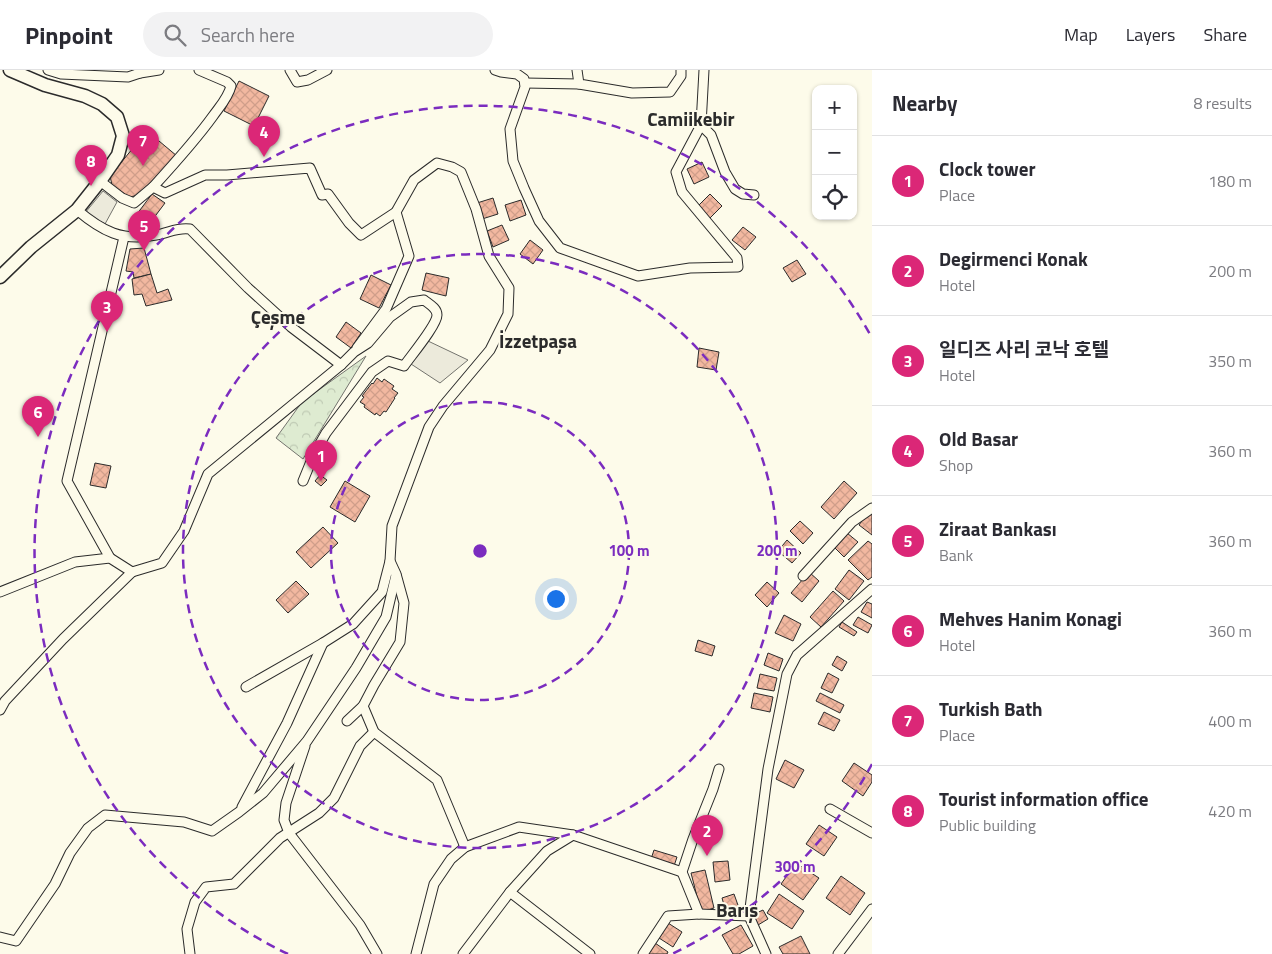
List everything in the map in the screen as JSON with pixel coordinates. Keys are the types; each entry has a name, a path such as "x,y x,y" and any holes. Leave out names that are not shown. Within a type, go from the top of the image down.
{"main road":[{"path":"0,277 31,247 77,210 118,155 123,136 117,118 102,104 85,96 45,85 10,70"}],"street":[{"path":"48,70 61,74 128,77 139,71 159,70"},
{"path":"100,181 122,198 134,203 153,187 205,128 229,93 231,86 227,82 215,73 199,70"},
{"path":"290,70 297,82 308,80 327,70"},
{"path":"495,70 517,74 524,79 525,87 510,129 513,161 539,221 560,248 638,276 690,268 738,267 737,258 682,192 676,172 701,125 704,70"},
{"path":"576,70 579,84"},
{"path":"525,83 579,84 632,93 670,92 680,76 681,70"},
{"path":"701,125 711,135 725,172 735,189 743,194 754,195"},
{"path":"153,187 165,194 205,175 310,168 322,195 328,194 349,223 362,235 396,212 414,180 437,163 452,167 461,172 476,209 489,256 509,288 508,314 490,350 443,406 429,427 392,526 390,561 382,592 353,624 246,687"},
{"path":"77,210 111,233 124,237 139,238 181,228 190,229 248,288 291,327 340,365"},
{"path":"354,352 386,309 409,256 396,212"},
{"path":"124,237 68,481 110,558 132,572"},
{"path":"0,710 5,701 63,639 132,572 162,563 184,531 208,474 354,352 368,343 390,317 411,302 424,300 435,309 437,315 435,323 404,366 388,361 372,372 326,433 314,454 303,481"},
{"path":"803,576 852,522 872,508"},
{"path":"0,592 75,562 110,558"},
{"path":"347,720 363,706 400,642 404,604 396,574 390,561"},
{"path":"0,937 16,941 55,884 70,853 88,828 105,815 184,822 212,831 263,793 307,741 356,668 386,617 396,574"},
{"path":"766,954 749,916 768,769 787,674 797,655 871,591"},
{"path":"239,812 287,723 323,643"},
{"path":"363,706 374,732 437,780 464,847"},
{"path":"190,954 188,929 195,902 206,887 234,884 280,838 319,814 334,798 360,746 374,732"},
{"path":"307,741 286,803 284,820 288,833 360,925 377,954"},
{"path":"699,914 682,872 713,788 718,769"},
{"path":"830,809 872,833"},
{"path":"416,954 434,884 451,859 464,847 519,827 573,834 682,872"},
{"path":"463,954 510,892 547,851 573,834"},
{"path":"510,892 590,954"},
{"path":"838,954 872,909"},
{"path":"643,954 668,916 699,914 749,916"}],"green space":[{"path":"366,356 303,459 276,438 302,402"}],"shaded area":[{"path":"103,191 117,202 105,224 85,213"},
{"path":"428,341 468,360 440,383 411,364"}],"building":[{"path":"239,81 269,96 254,126 224,111"},
{"path":"147,131 177,156 140,195 129,197 112,185 110,176"},
{"path":"702,162 709,177 694,184 687,169"},
{"path":"152,194 165,203 150,223 137,214"},
{"path":"710,194 722,206 710,218 698,206"},
{"path":"493,198 498,214 482,219 477,203"},
{"path":"521,200 526,215 510,221 505,205"},
{"path":"502,225 509,240 493,247 487,231"},
{"path":"743,227 756,237 745,250 732,240"},
{"path":"530,240 543,250 533,264 520,254"},
{"path":"144,248 151,274 134,278 133,272 126,271 130,249"},
{"path":"797,260 806,274 792,282 783,268"},
{"path":"426,273 449,278 446,296 422,290"},
{"path":"151,274 157,293 168,289 172,300 146,306 142,294 134,295 132,279"},
{"path":"371,275 391,285 379,308 360,299"},
{"path":"346,322 361,333 351,348 336,337"},
{"path":"699,348 719,352 716,370 697,367"},
{"path":"377,378 382,382 384,379 394,386 392,389 398,393 386,412 384,411 380,416 376,413 375,415 360,402 364,397 362,396"},
{"path":"95,463 111,466 106,488 90,485"},
{"path":"320,475 327,480 321,486 315,481"},
{"path":"345,481 370,496 355,522 330,507"},
{"path":"844,481 857,493 834,519 821,507"},
{"path":"869,511 872,513 872,535 859,525"},
{"path":"800,521 813,533 803,544 790,531"},
{"path":"323,527 338,543 311,568 296,552"},
{"path":"847,533 858,542 844,557 834,547"},
{"path":"787,540 801,553 792,563 778,551"},
{"path":"868,541 872,544 872,577 868,580 848,560"},
{"path":"849,570 864,581 849,600 835,589"},
{"path":"809,572 819,581 802,602 791,593"},
{"path":"296,581 309,594 288,613 276,600"},
{"path":"767,582 779,593 767,607 755,595"},
{"path":"833,591 844,601 821,627 810,617"},
{"path":"867,602 872,604 872,618 861,612"},
{"path":"784,615 801,624 793,641 775,633"},
{"path":"858,617 872,625 868,633 853,625"},
{"path":"842,622 857,632 854,636 839,627"},
{"path":"698,640 715,646 712,656 695,651"},
{"path":"768,653 783,659 779,671 764,665"},
{"path":"837,656 847,662 842,671 832,665"},
{"path":"828,673 839,679 832,693 821,688"},
{"path":"760,674 777,678 774,691 757,688"},
{"path":"754,693 773,697 770,712 751,708"},
{"path":"820,693 844,705 840,713 816,701"},
{"path":"824,712 840,720 834,731 818,724"},
{"path":"785,760 804,770 794,788 776,779"},
{"path":"854,763 872,775 872,782 863,796 842,781"},
{"path":"819,825 837,837 824,856 806,844"},
{"path":"654,850 677,857 673,869 650,862"},
{"path":"728,861 730,880 715,882 713,862"},
{"path":"796,863 819,878 803,900 781,884"},
{"path":"705,870 714,908 701,912 691,873"},
{"path":"841,876 865,893 850,915 826,898"},
{"path":"734,894 739,908 726,912 722,898"},
{"path":"779,894 804,911 792,929 767,913"},
{"path":"763,910 768,919 758,925 752,915"},
{"path":"668,923 682,932 673,947 659,938"},
{"path":"741,925 753,946 739,954 733,954 722,935"},
{"path":"801,936 810,954 783,954 779,947"},
{"path":"655,943 668,952 667,954 648,954"}],"place":[{"name":"Old Basar","path":"264,157"},
{"name":"Turkish Bath","path":"143,166"},
{"name":"Tourist information office","path":"91,186"},
{"name":"Ziraat Bankası","path":"144,251"},
{"name":"일디즈 사리 코낙 호텔","path":"107,332"},
{"name":"Mehves Hanim Konagi","path":"38,437"},
{"name":"Clock tower","path":"321,481"},
{"name":"Degirmenci Konak","path":"707,856"}],"district":[{"name":"Camiikebir","path":"691,119"},
{"name":"Çeşme","path":"278,317"},
{"name":"İzzetpaşa","path":"538,341"},
{"name":"Barış","path":"737,910"}]}
